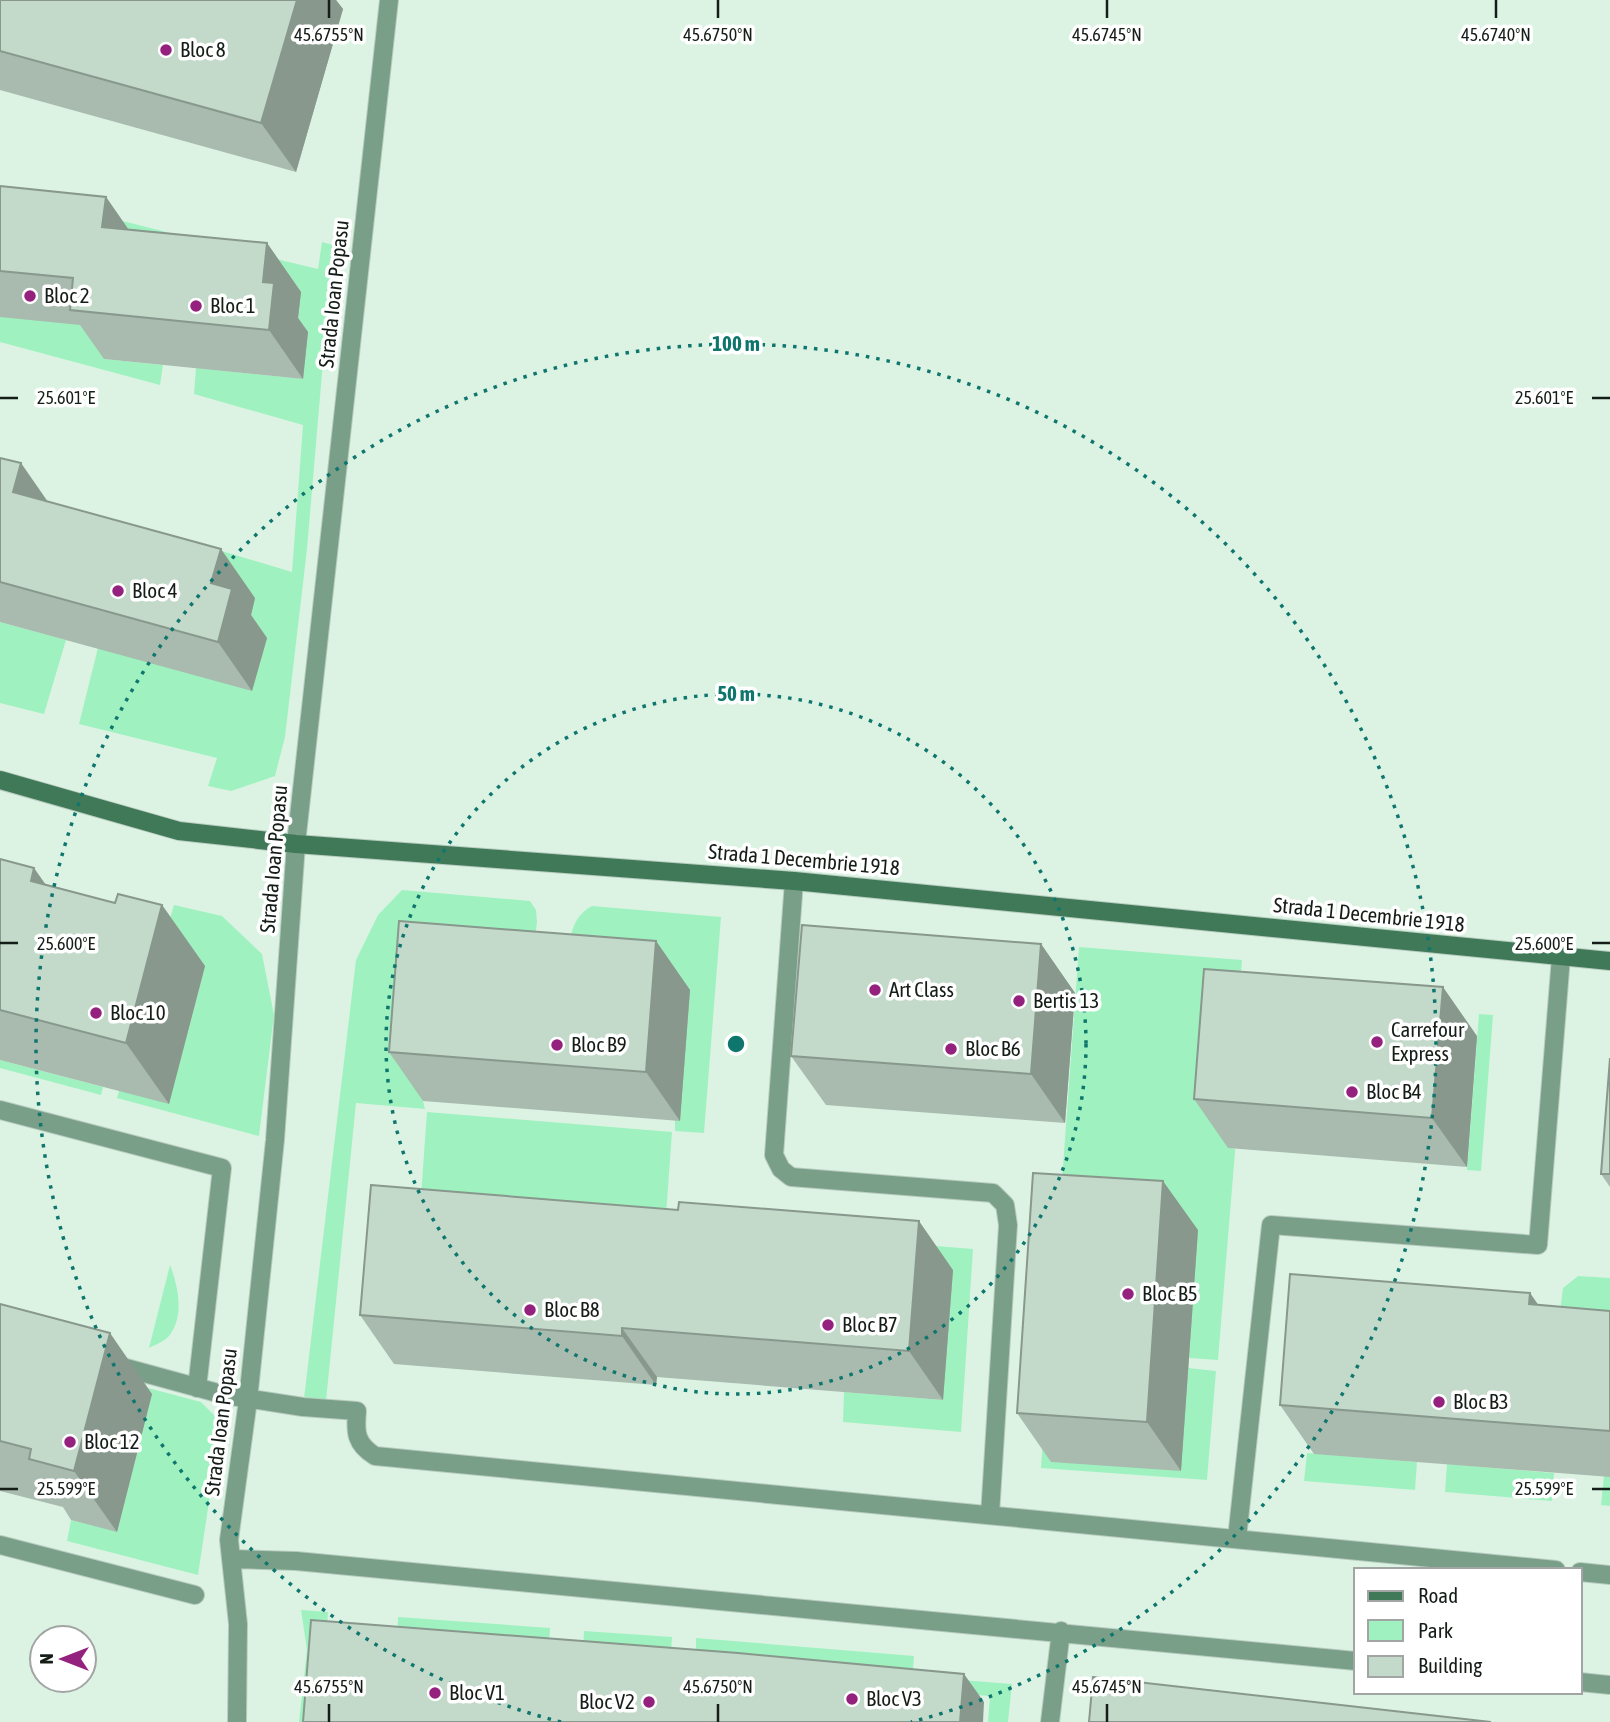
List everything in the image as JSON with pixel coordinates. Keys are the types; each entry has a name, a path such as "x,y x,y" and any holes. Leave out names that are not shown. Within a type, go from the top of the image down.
{"street":[{"name":"Strada Ioan Popasu","path":"237,1722 240,1671 233,1559 229,1540 248,1399 275,1140 296,844 390,0"},
{"name":"Strada 1 Decembrie 1918","path":"0,780 179,831 296,844 794,881 1610,961"},
{"path":"794,881 774,1155 781,1169 790,1177 993,1193 1004,1205 1009,1225 990,1515"},
{"path":"1237,1538 1271,1225 1538,1245 1561,957"},
{"path":"0,1110 222,1168 197,1388"},
{"path":"92,1359 248,1399 357,1411 356,1432 361,1448 375,1456 1536,1568"},
{"path":"0,1545 195,1595"},
{"path":"233,1559 296,1561 1061,1631 1354,1661"},
{"path":"1582,1572 1610,1575"},
{"path":"1051,1722 1061,1631"},
{"path":"1582,1682 1610,1685"}],"green space":[{"path":"0,190 186,237 108,323 104,359 163,365 160,385 0,342"},
{"path":"322,242 333,245 307,549 285,737 275,776 231,791 208,786 217,758 79,724 129,523 292,572 303,425 194,394 196,368 303,379 222,246 318,269"},
{"path":"0,622 66,640 44,714 0,703"},
{"path":"402,890 530,901 536,910 537,922 533,955 423,1101 425,1109 356,1103 326,1401 303,1407 356,960 378,915"},
{"path":"174,905 222,916 262,954 274,1015 259,1136 117,1098"},
{"path":"592,906 721,917 704,1133 675,1131 675,1120 680,1120 567,980 573,928 583,912"},
{"path":"1079,947 1242,960 1228,1147 1235,1149 1235,1152 1218,1360 1189,1358 1197,1230 1181,1471 1188,1368 1216,1371 1207,1480 1041,1468"},
{"path":"1479,1014 1493,1015 1481,1171 1467,1170"},
{"path":"0,1060 103,1087 101,1095 0,1068"},
{"path":"427,1112 672,1132 664,1243 419,1223"},
{"path":"826,1237 973,1249 961,1432 843,1422 844,1392 943,1400"},
{"path":"170,1265 177,1291 177,1319 167,1338 149,1348"},
{"path":"1578,1276 1610,1278 1610,1352 1559,1320 1563,1288"},
{"path":"103,1376 201,1402 221,1422 198,1575 67,1541 71,1520 116,1531"},
{"path":"1307,1453 1417,1462 1415,1490 1304,1481"},
{"path":"1447,1464 1554,1473 1552,1501 1445,1492"},
{"path":"1604,1475 1610,1476 1610,1506 1601,1505"},
{"path":"301,1610 328,1612 321,1722 299,1722 307,1650"},
{"path":"398,1617 550,1628 549,1644 583,1647 584,1631 672,1637 670,1666 397,1646"},
{"path":"696,1638 914,1656 912,1684 696,1667"},
{"path":"924,1677 1012,1684 1008,1722 988,1722 990,1696 923,1691"}],"building":[{"path":"0,0 297,0 261,123 0,51"},
{"path":"0,186 106,197 102,227 267,243 263,282 274,283 269,330 70,310 73,278 0,271"},
{"path":"0,458 21,463 13,492 221,549 211,583 232,589 218,642 0,582"},
{"path":"0,859 34,868 31,881 115,903 118,894 162,905 126,1043 0,1010"},
{"path":"399,921 656,941 646,1072 389,1052"},
{"path":"802,925 1041,944 1031,1074 791,1056"},
{"path":"1204,969 1443,987 1432,1118 1194,1099"},
{"path":"1610,1058 1610,1174 1601,1174"},
{"path":"1033,1173 1163,1181 1147,1422 1017,1413"},
{"path":"371,1185 678,1210 679,1202 919,1221 909,1351 622,1328 622,1336 360,1315"},
{"path":"1290,1274 1530,1293 1529,1304 1610,1311 1610,1431 1280,1405"},
{"path":"0,1304 110,1333 74,1471 29,1459 31,1449 0,1441"},
{"path":"311,1620 738,1653 964,1674 960,1722 303,1722"},
{"path":"1093,1677 1491,1722 1089,1722"}],"place":[{"name":"Bloc 8","path":"166,50"},
{"name":"Bloc 2","path":"30,296"},
{"name":"Bloc 1","path":"196,306"},
{"name":"Bloc 4","path":"118,591"},
{"name":"Art Class","path":"875,990"},
{"name":"Bertis 13","path":"1019,1001"},
{"name":"Bloc 10","path":"96,1013"},
{"name":"Carrefour Express","path":"1377,1042"},
{"name":"Bloc B9","path":"557,1045"},
{"name":"Bloc B6","path":"951,1049"},
{"name":"Bloc B4","path":"1352,1092"},
{"name":"Bloc B5","path":"1128,1294"},
{"name":"Bloc B8","path":"530,1310"},
{"name":"Bloc B7","path":"828,1325"},
{"name":"Bloc B3","path":"1439,1402"},
{"name":"Bloc 12","path":"70,1442"},
{"name":"Bloc V1","path":"435,1693"},
{"name":"Bloc V3","path":"852,1699"},
{"name":"Bloc V2","path":"649,1702"}]}
